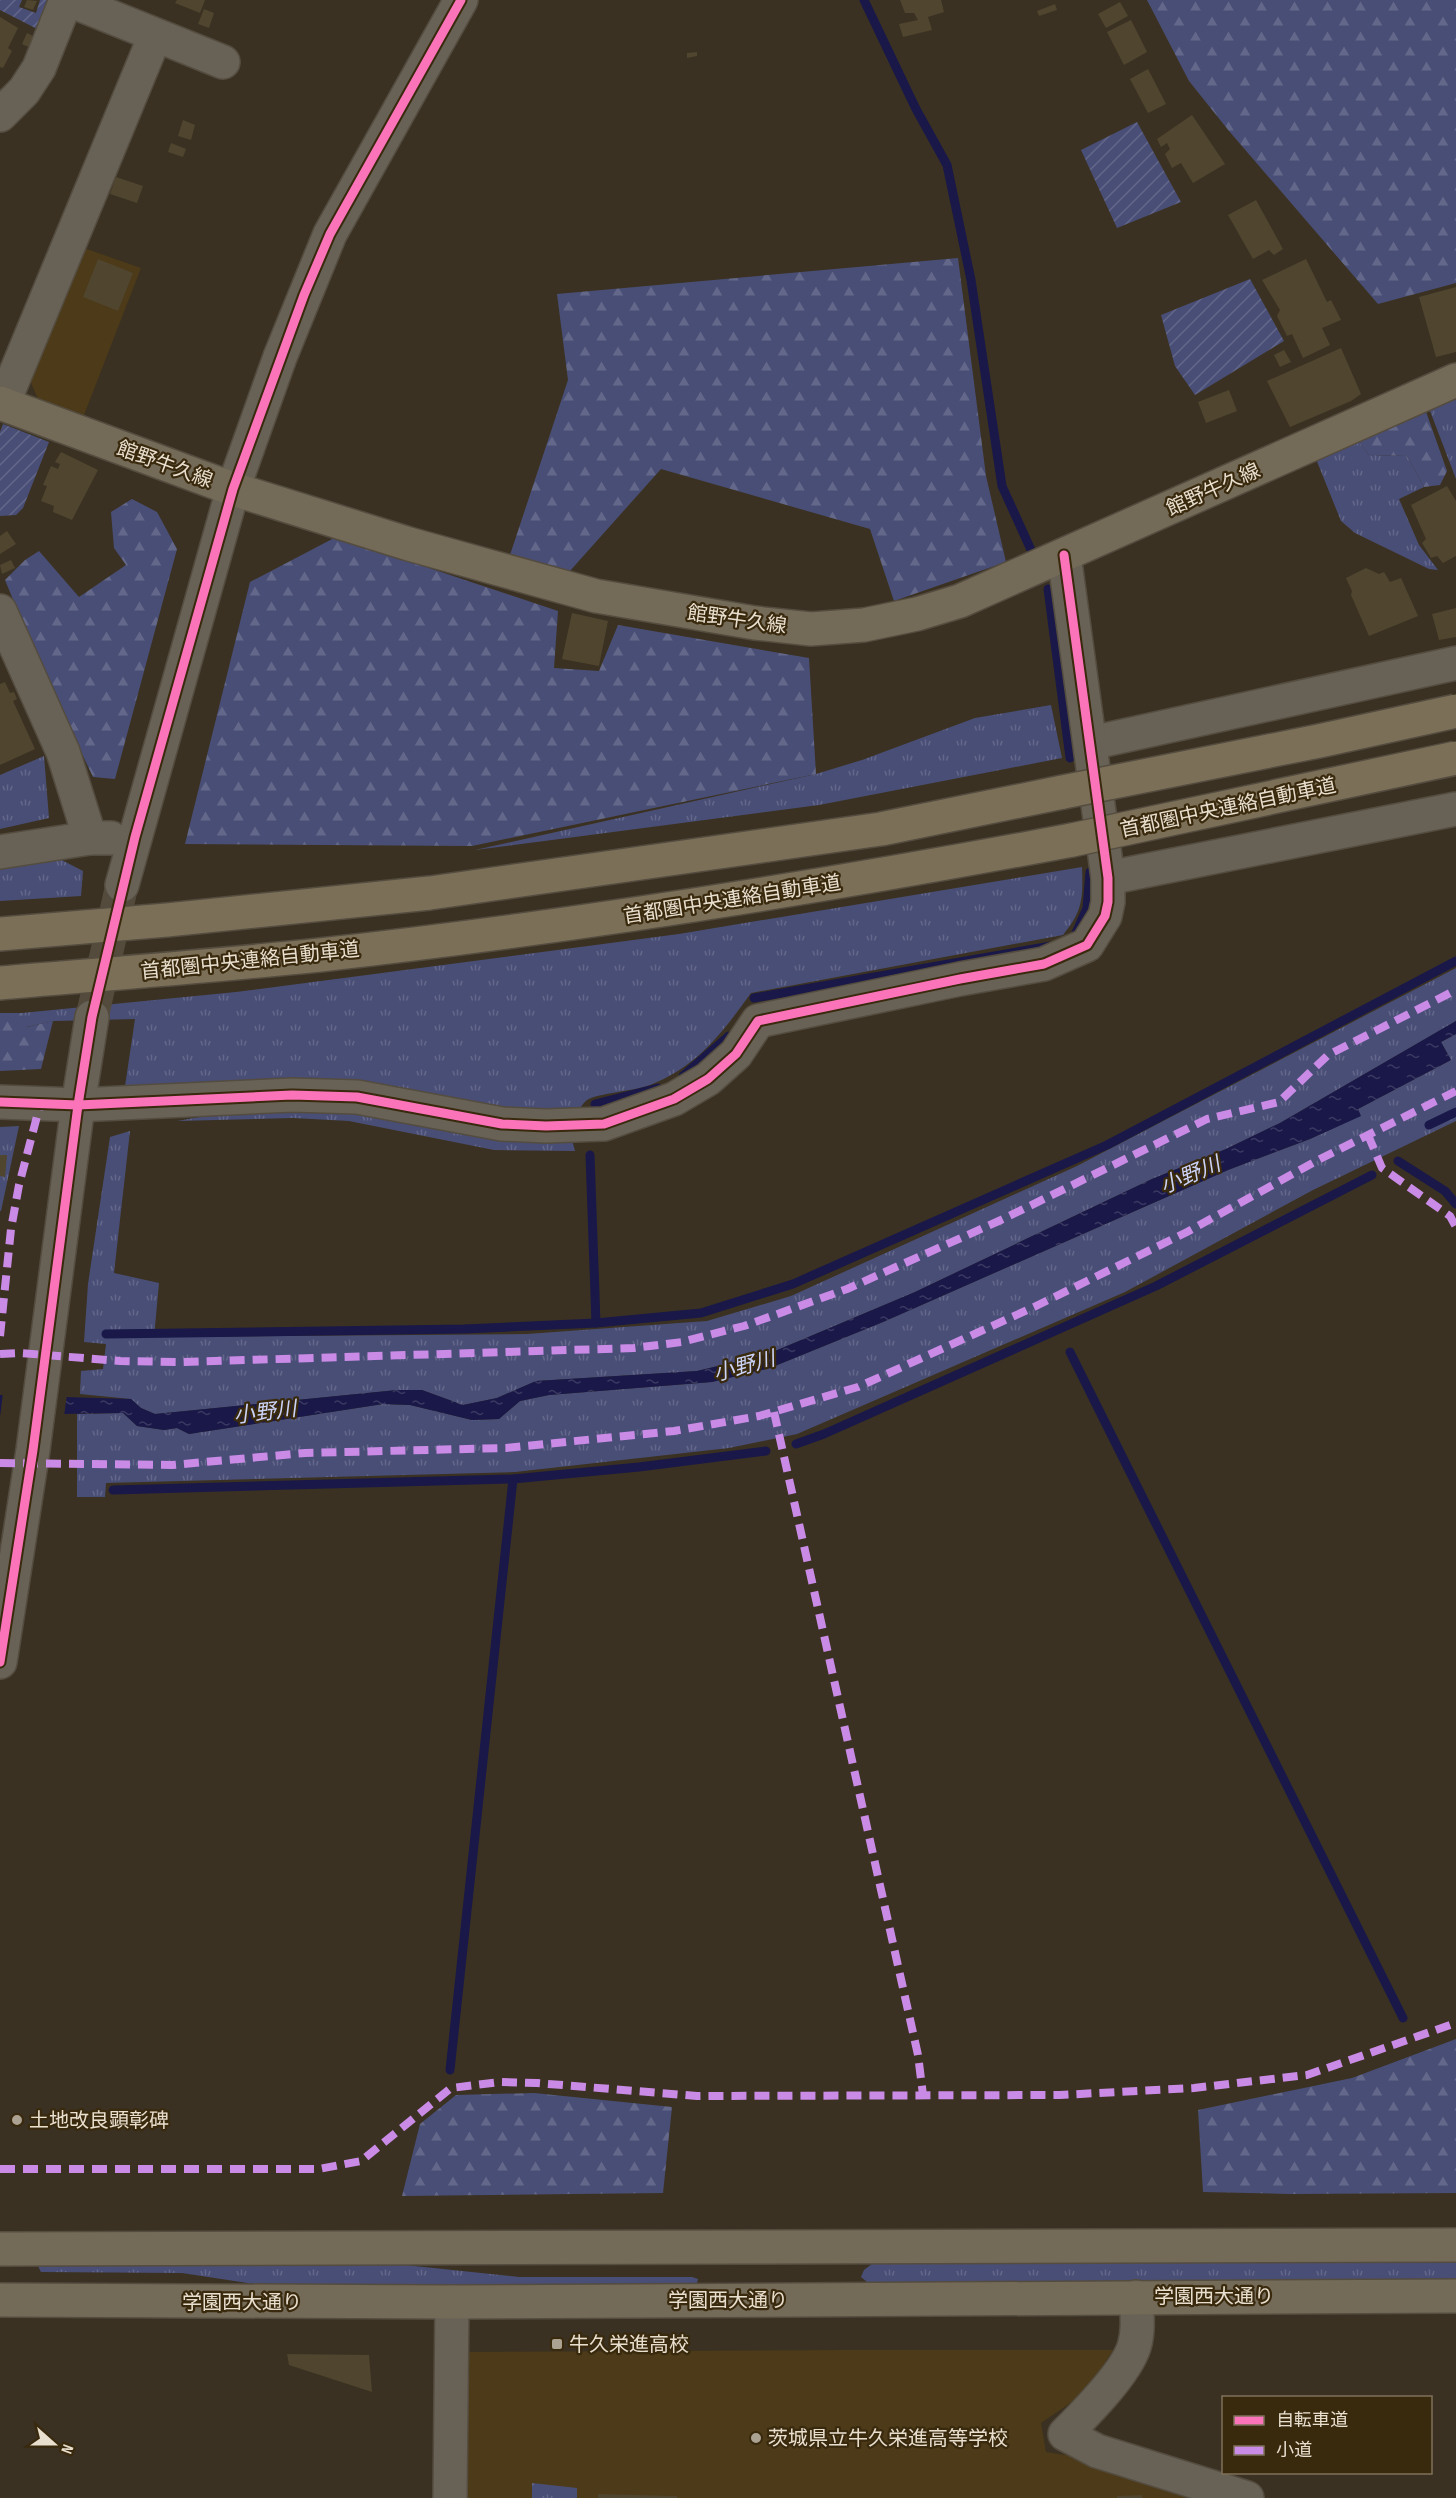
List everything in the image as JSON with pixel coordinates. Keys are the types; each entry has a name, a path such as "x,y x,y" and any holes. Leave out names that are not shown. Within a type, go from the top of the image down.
{"highway":[{"path":"0,934 167,920 430,892 881,829 1319,741 1456,711"},
{"name":"首都圏中央連絡自動車道","path":"0,983 319,955 692,906 877,876 1072,840 1456,758"}],"main road":[{"name":"館野牛久線","path":"2,403 233,489 409,544 596,596 755,623 811,629 864,625 917,614 960,601 1456,380"},
{"path":"0,2249 1456,2245"},
{"name":"学園西大通り","path":"0,2300 452,2302 1136,2296 1456,2296"}],"street":[{"path":"0,115 24,91 39,68 67,0 223,62"},
{"path":"122,885 233,489 284,346 330,234 461,0"},
{"path":"2,403 155,36"},
{"path":"0,1102 78,1105 292,1095 357,1097 502,1124 546,1126 604,1124 674,1100 708,1079 736,1053 758,1021 1044,964 1087,945 1105,916 1108,902 1108,878 1064,555"},
{"path":"0,610 63,752 90,838"},
{"path":"1090,743 1456,663"},
{"path":"1108,878 1456,809"},
{"path":"0,852 90,838 135,837"},
{"path":"0,1662 33,1450 78,1105 92,1017"},
{"path":"1136,2296 1137,2330 1133,2349 1110,2385 1065,2434 1097,2451 1247,2498"},
{"path":"450,2498 452,2302"}],"shaded area":[{"path":"84,248 141,268 84,415 38,399 29,378"},
{"name":"茨城県立牛久栄進高等学校","path":"1113,2350 1085,2393 1041,2423 1046,2452 1084,2458 1209,2498 467,2498 469,2352"}],"green space":[{"path":"0,0 22,0 19,7 36,13 40,0 58,0 45,33 0,10"},
{"path":"1147,0 1456,0 1456,283 1378,304 1229,131 1189,81"},
{"path":"1137,122 1181,202 1117,228 1081,150"},
{"path":"958,258 986,476 1006,562 894,601 870,529 661,469 569,572 507,564 568,380 557,294"},
{"path":"1250,279 1284,341 1195,395 1175,366 1161,315"},
{"path":"1456,390 1456,479 1427,403"},
{"path":"1424,406 1447,471 1440,485 1424,487 1407,456 1369,455 1357,439"},
{"path":"3,424 49,442 23,508 16,515 0,516 0,432"},
{"path":"1357,439 1369,455 1407,456 1424,487 1399,499 1419,545 1438,570 1429,569 1355,533 1341,521 1316,459"},
{"path":"132,499 157,512 177,549 115,779 93,777 40,665 5,580 25,560 39,551 79,597 126,565 114,548 111,512"},
{"path":"336,537 558,611 554,668 599,671 618,625 809,658 816,774 472,846 185,844 250,582"},
{"path":"1051,705 1062,758 819,805 475,850 816,774 862,760 975,718"},
{"path":"44,756 49,818 0,829 0,775"},
{"path":"48,853 83,871 81,896 0,901 0,868"},
{"path":"1082,867 1080,904 1075,919 1063,935 751,993 708,1047 682,1068 650,1085 592,1098 586,1101 578,1111 124,1093 135,1019 54,1021 26,1027 22,1013 236,992 679,934"},
{"path":"1456,968 1456,1021 1280,1123 1226,1149 1152,1179 915,1292 768,1354 697,1371 536,1381 497,1398 463,1405 422,1390 397,1390 155,1414 141,1408 131,1399 80,1394 81,1371 103,1369 106,1344 84,1342 88,1284 110,1137 130,1131 114,1273 159,1283 154,1337 527,1334 707,1321 791,1296 1077,1166"},
{"path":"0,1013 22,1013 27,1027 53,1021 41,1069 0,1071"},
{"path":"1456,1034 1456,1121 1313,1190 1125,1292 797,1434 729,1448 515,1472 106,1483 105,1497 77,1497 77,1414 123,1413 137,1426 164,1430 177,1428 189,1434 383,1404 410,1405 472,1420 499,1419 520,1401 549,1395 712,1382 770,1368 883,1322 1228,1170 1310,1139 1360,1116 1358,1109 1451,1060 1441,1042"},
{"path":"355,1105 571,1136 575,1151 494,1150 349,1121 293,1118 177,1121 263,1106"},
{"path":"19,1126 1,1211 0,1211 0,1127"},
{"path":"1456,2039 1456,2193 1203,2192 1198,2110 1352,2078"},
{"path":"534,2093 672,2107 663,2193 402,2196 420,2124 456,2095"},
{"path":"1456,2260 1456,2283 872,2286 861,2277 864,2270 872,2264"},
{"path":"40,2263 395,2264 519,2277 692,2277 698,2279 697,2283 288,2289 182,2273 41,2272 38,2266"},
{"path":"532,2483 577,2488 577,2498 532,2498"}],"water":[{"name":"小野川","path":"1456,1021 1456,1034 1441,1042 1451,1060 1358,1109 1361,1116 1310,1139 1228,1170 883,1322 770,1368 712,1382 549,1395 520,1401 499,1419 472,1420 410,1405 383,1404 189,1434 177,1428 164,1430 137,1426 123,1413 0,1415 0,1395 131,1399 141,1408 155,1414 397,1390 422,1390 463,1405 497,1398 536,1381 697,1371 768,1354 915,1292 1152,1179 1226,1149 1280,1123"}],"pier":[{"path":"3,1392 67,1394 64,1417 0,1418"}],"building":[{"path":"27,0 37,1 33,10 24,7"},
{"path":"177,0 205,0 200,13 175,3"},
{"path":"900,0 941,0 944,12 928,17 932,30 903,37 899,24 918,20 914,13 905,13"},
{"path":"1120,2 1128,16 1106,28 1098,14"},
{"path":"1055,4 1057,10 1039,16 1037,11"},
{"path":"204,9 214,13 209,28 198,24"},
{"path":"0,17 18,28 8,48 12,51 3,68 0,67"},
{"path":"1131,20 1147,52 1124,65 1107,32"},
{"path":"27,33 35,37 31,48 22,44"},
{"path":"697,52 697,56 687,58 687,53"},
{"path":"1148,69 1166,104 1148,113 1130,79"},
{"path":"1192,115 1225,164 1193,183 1181,163 1172,168 1165,154 1170,149 1167,143 1161,147 1157,139"},
{"path":"183,120 195,125 191,140 178,136"},
{"path":"171,143 186,149 183,157 168,152"},
{"path":"116,177 143,186 137,203 110,194"},
{"path":"1256,200 1283,249 1274,255 1269,250 1253,259 1228,215"},
{"path":"98,259 133,273 118,311 83,297"},
{"path":"1306,259 1327,302 1331,300 1341,320 1322,328 1330,345 1303,358 1292,334 1287,336 1277,316 1280,310 1262,280"},
{"path":"1456,287 1456,352 1436,357 1419,297"},
{"path":"1341,348 1361,394 1351,401 1290,427 1267,381"},
{"path":"1284,350 1291,362 1280,367 1274,355"},
{"path":"1229,390 1237,411 1206,423 1198,402"},
{"path":"61,452 98,470 72,520 53,512 54,506 41,501 47,486 43,485 51,466 58,469 60,464 55,462"},
{"path":"1447,486 1456,501 1456,556 1443,563 1437,556 1431,558 1422,543 1426,539 1411,505"},
{"path":"7,531 16,544 0,554 0,536"},
{"path":"11,560 15,568 2,574 0,565"},
{"path":"1366,568 1379,574 1384,572 1390,582 1401,578 1418,616 1369,636 1346,578"},
{"path":"1456,608 1456,637 1439,640 1432,614"},
{"path":"572,613 608,621 599,666 562,659"},
{"path":"5,682 10,693 14,692 17,699 13,701 35,749 0,765 0,684"},
{"path":"0,1155 7,1155 5,1177 0,1176"},
{"path":"287,2354 369,2355 372,2392 289,2365"},
{"path":"598,2494 677,2496 677,2498 598,2498"},
{"path":"1142,2495 1142,2498 1117,2498 1117,2496"}],"waterway":[{"path":"864,0 916,109 947,165 971,280 1002,486 1032,552"},
{"path":"1048,589 1070,758"},
{"path":"1076,933 1087,908 1090,872"},
{"path":"754,998 1051,946"},
{"path":"106,1334 464,1329 596,1323 701,1313 793,1284 1107,1145 1456,961"},
{"path":"683,1076 729,1036"},
{"path":"595,1104 658,1088"},
{"path":"1429,1125 1456,1112"},
{"path":"590,1155 596,1323"},
{"path":"1398,1161 1445,1191 1456,1204"},
{"path":"796,1444 824,1434 1156,1286 1372,1175"},
{"path":"1070,1352 1403,2018"},
{"path":"113,1490 513,1479 639,1467 766,1451"},
{"path":"450,2070 513,1479"}],"tunnel":[{"path":"92,1017 122,885"}],"marked path":[{"path":"0,1354 21,1353 120,1361 183,1362 634,1348 682,1342 744,1326 847,1289 1001,1220 1207,1119 1279,1102 1328,1055 1456,990"},
{"path":"0,1463 172,1465 305,1453 506,1448 674,1431 759,1416 858,1387 1034,1307 1187,1232 1320,1159 1456,1091"},
{"path":"0,1336 11,1229 19,1185 40,1105"},
{"path":"1368,1135 1382,1168 1450,1216 1456,1227"},
{"path":"774,1412 918,2055 923,2095"},
{"path":"0,2169 319,2169 361,2161 451,2088 500,2082 697,2096 1060,2095 1194,2088 1307,2075 1456,2023"}],"cycle path":[{"path":"0,1662 33,1450 78,1105 92,1017 135,837 233,489 304,295 330,234 461,0"},
{"path":"0,1102 78,1105 292,1095 357,1097 502,1124 546,1126 604,1124 674,1099 708,1079 736,1054 758,1021 1044,964 1087,945 1105,916 1108,902 1108,878 1064,555"}],"place":[{"name":"土地改良顕彰碑","path":"17,2120"},
{"name":"牛久栄進高校","path":"557,2344"},
{"name":"茨城県立牛久栄進高等学校","path":"756,2438"}]}
